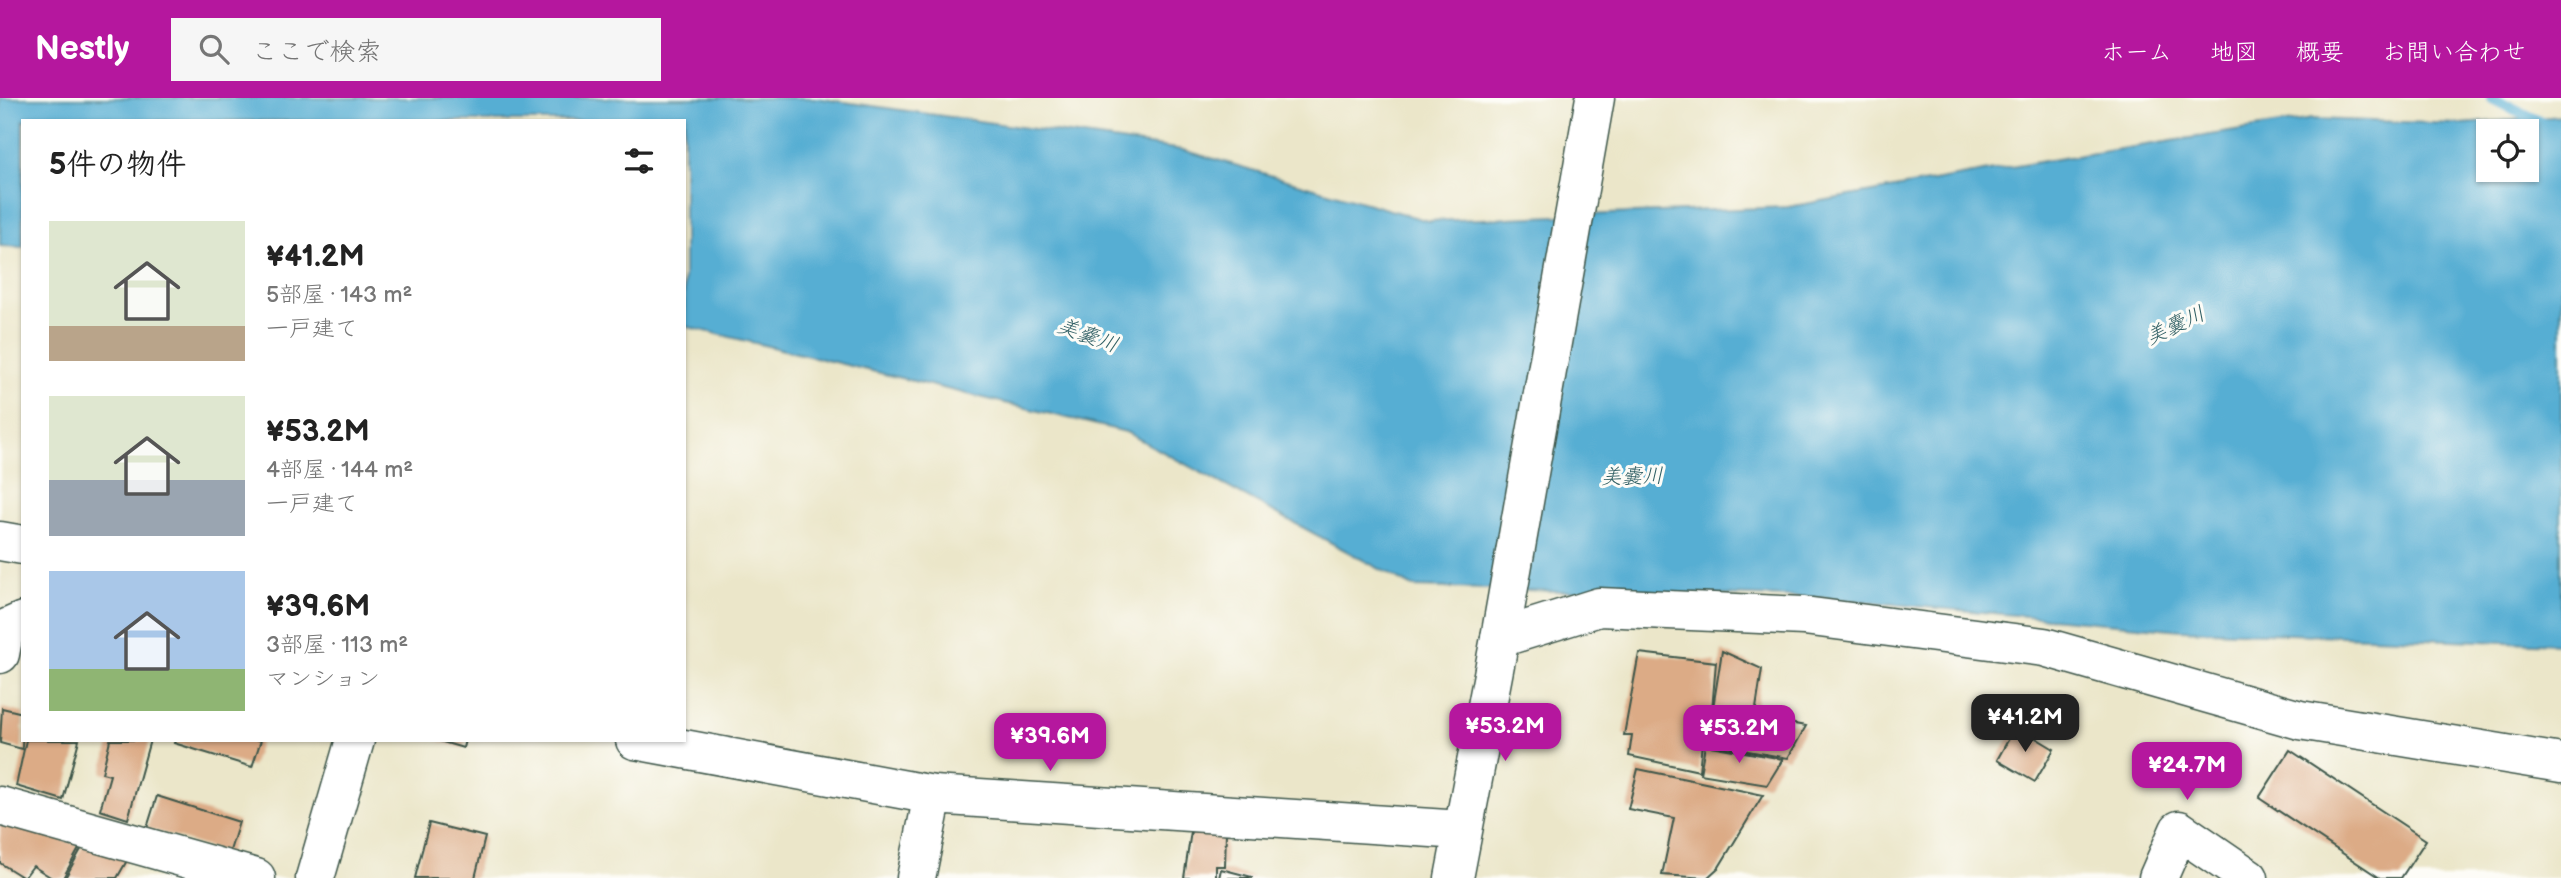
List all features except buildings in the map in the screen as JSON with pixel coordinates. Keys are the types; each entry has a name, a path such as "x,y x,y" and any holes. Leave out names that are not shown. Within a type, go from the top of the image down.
{"street":[{"path":"1454,878 1500,638 1595,98"},
{"path":"0,541 21,545"},
{"path":"1500,638 1599,607 1804,616 2044,647 2300,720 2561,763"},
{"path":"0,654 5,629 21,622"},
{"path":"315,878 354,742"},
{"path":"646,742 933,795 1462,830"},
{"path":"916,878 933,795"},
{"path":"0,806 256,878"},
{"path":"2158,878 2179,830 2249,878"}],"water":[{"name":"美嚢川","path":"0,98 816,98 1183,150 1428,221 1788,207 2050,160 2312,119 2476,123 2476,182 2539,182 2539,119 2524,119 2561,116 2561,644 2182,630 1826,598 1413,587 1126,432 686,326 686,119 21,119 21,247 0,246"}],"waterway":[{"path":"2492,98 2561,133"}]}
